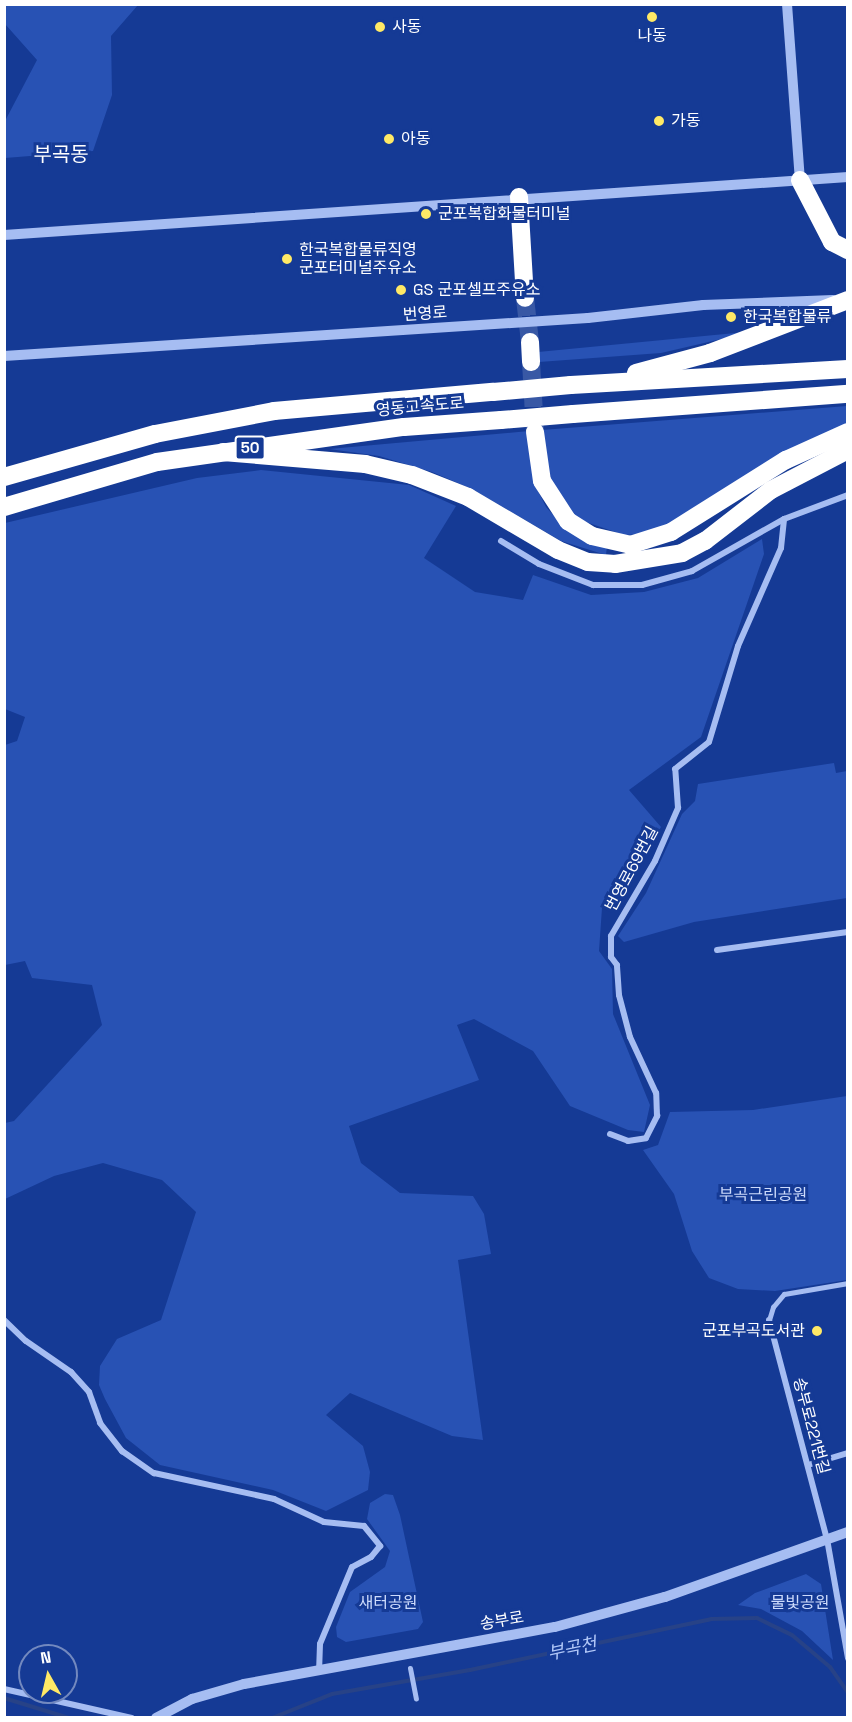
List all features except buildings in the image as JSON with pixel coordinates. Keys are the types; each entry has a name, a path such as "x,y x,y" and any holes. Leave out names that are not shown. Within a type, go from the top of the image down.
{"highway":[{"path":"800,180 831,242 848,250"},
{"path":"519,197 525,298"},
{"path":"591,384 710,353 848,301"},
{"path":"530,342 531,362"},
{"name":"영동고속도로","path":"4,477 155,434 274,411 572,385 848,369"},
{"name":"영동고속도로","path":"4,507 157,462 404,427 848,394"},
{"path":"535,432 542,481 568,521 592,536 630,545 671,532 786,460 848,432"},
{"path":"223,452 365,464 412,475 468,497 558,550 588,562 615,564 639,563 690,549 781,484 848,450"}],"street":[{"path":"787,4 800,180"},
{"path":"4,235 519,197 848,177"},
{"name":"번영로","path":"4,356 588,318 704,305 848,301"},
{"path":"501,541 539,564 593,585 642,585 692,571 784,519 848,495"},
{"name":"번영로69번길","path":"610,1134 628,1141 646,1138 657,1116 656,1093 630,1037 617,965 610,957 611,936 656,861 678,808 675,768 710,742 738,646 781,548 784,519"},
{"path":"717,950 848,932"},
{"path":"769,1320 773,1308 784,1294 848,1283"},
{"path":"4,1320 26,1341 71,1372 89,1392 100,1423 122,1451 154,1473 274,1498 324,1521 364,1526 380,1546 371,1557 352,1567 320,1644 320,1668"},
{"name":"송부로221번길","path":"769,1320 827,1539 847,1655"},
{"path":"808,1465 848,1453"},
{"name":"송부로","path":"156,1718 192,1699 320,1668 555,1627 665,1597 848,1532"},
{"path":"411,1668 416,1698"},
{"path":"4,1689 132,1718"}],"green space":[{"path":"5,4 138,5 111,36 112,95 93,151 5,158 5,121 37,60 5,24"},
{"path":"756,331 661,353 539,362 538,352"},
{"path":"847,406 847,425 666,527 646,534 624,535 574,518 548,480 542,430"},
{"path":"529,431 537,489 546,507 566,529 607,546 606,555 561,541 472,489 432,472 379,456 329,449"},
{"path":"261,470 409,485 456,506 424,558 475,592 523,600 533,575 591,595 644,592 698,578 762,539 764,554 701,737 629,790 661,827 622,891 602,908 599,951 612,969 613,1014 650,1105 644,1132 628,1130 570,1106 533,1051 474,1019 457,1025 479,1080 349,1126 361,1163 400,1193 473,1196 484,1214 491,1254 458,1260 483,1440 452,1436 350,1393 326,1415 363,1446 370,1472 368,1490 326,1511 273,1490 160,1465 126,1438 105,1399 99,1385 100,1366 117,1339 161,1320 196,1212 162,1180 103,1163 54,1176 5,1199 5,1123 14,1121 102,1025 92,985 32,978 25,961 5,965 5,745 17,741 25,717 5,709 5,523 197,478"},
{"path":"834,763 836,773 847,771 847,898 694,922 624,942 618,936 646,893 682,814 695,801 698,784"},
{"name":"부곡근린공원","path":"847,1096 847,1280 775,1291 738,1289 709,1278 692,1251 674,1194 643,1150 658,1145 670,1112 753,1110"},
{"name":"새터공원","path":"385,1494 393,1495 400,1515 423,1622 418,1629 346,1642 337,1637 336,1627 350,1592 385,1567 390,1551 367,1519 370,1503"},
{"name":"물빛공원","path":"806,1574 821,1584 833,1660 802,1631 761,1609 738,1605 755,1593"}],"waterway":[{"name":"부곡천","path":"272,1718 332,1694 470,1670 711,1619 757,1618 792,1635 830,1667 848,1693"},
{"name":"부곡천","path":"4,1698 69,1718"}],"tunnel":[{"path":"525,298 530,342"},
{"path":"531,362 535,432"}],"place":[{"name":"나동","path":"652,17"},
{"name":"사동","path":"380,27"},
{"name":"가동","path":"659,121"},
{"name":"아동","path":"389,139"},
{"name":"군포복합화물터미널","path":"426,214"},
{"name":"한국복합물류직영 군포터미널주유소","path":"287,259"},
{"name":"GS 군포셀프주유소","path":"401,290"},
{"name":"한국복합물류","path":"731,317"},
{"name":"군포부곡도서관","path":"817,1331"}],"district":[{"name":"부곡동","path":"61,154"}]}
